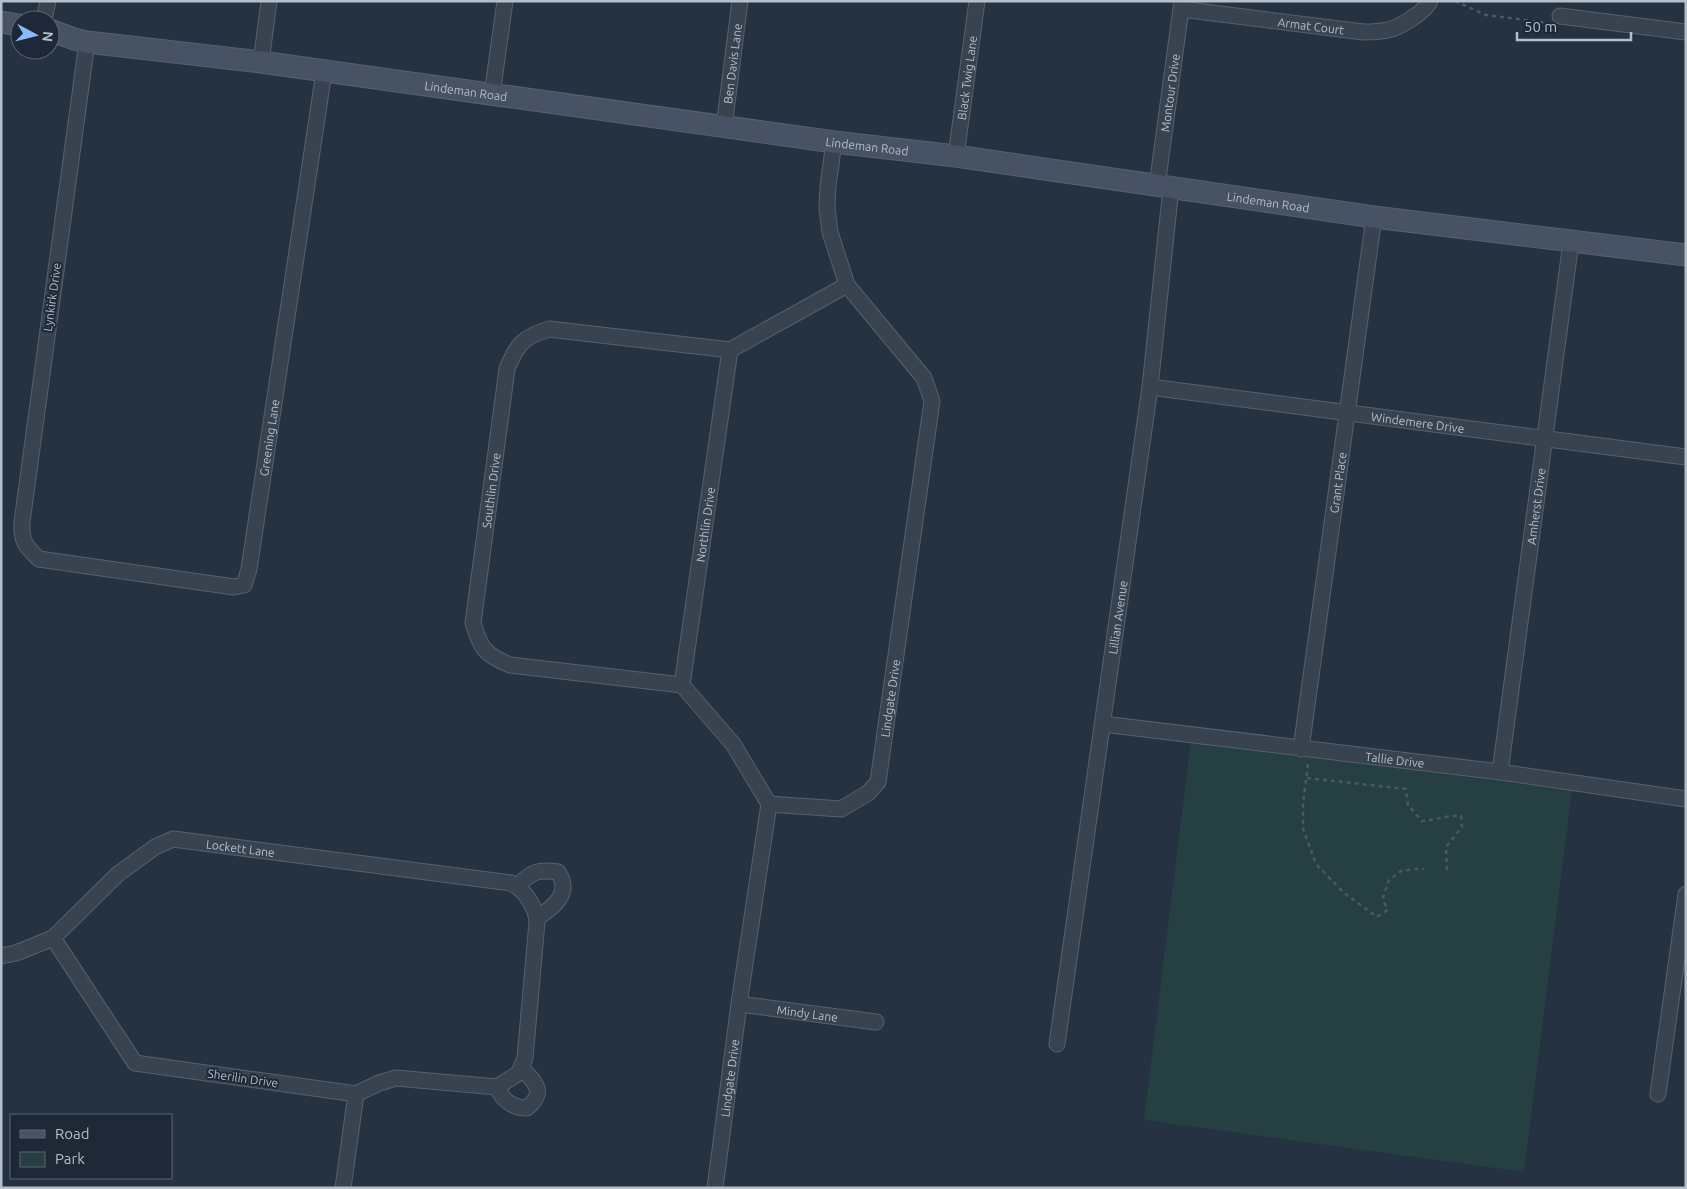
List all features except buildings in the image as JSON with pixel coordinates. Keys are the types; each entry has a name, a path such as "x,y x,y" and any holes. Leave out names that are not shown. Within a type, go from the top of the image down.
{"street":[{"path":"261,62 269,1"},
{"path":"492,95 505,1"},
{"name":"Ben Davis Lane","path":"724,127 740,1"},
{"name":"Black Twig Lane","path":"956,156 977,1"},
{"name":"Armat Court","path":"1182,5 1362,32 1390,30 1429,6 1430,1"},
{"name":"Montour Drive","path":"1164,187 1182,5"},
{"path":"1560,16 1686,32"},
{"name":"Lindeman Road","path":"60,34 87,42 261,62 834,142 956,156 1374,217 1686,255"},
{"name":"Lynkirk Drive","path":"29,550 21,538 22,522 87,42"},
{"name":"Greening Lane","path":"29,550 39,559 234,587 244,584 250,569 324,72"},
{"name":"Lindgate Drive","path":"715,1188 739,1004 769,804 841,809 868,793 878,782 932,401 924,378 847,286 830,232 828,186 834,142"},
{"name":"Lillian Avenue","path":"1057,1044 1150,387 1164,187"},
{"name":"Grant Place","path":"1306,749 1374,217"},
{"name":"Amherst Drive","path":"1500,772 1546,440 1571,242"},
{"path":"730,350 847,286"},
{"name":"Southlin Drive","path":"682,685 510,665 491,657 479,643 473,623 507,369 514,352 531,334 549,329 730,350"},
{"name":"Northlin Drive","path":"682,685 730,350"},
{"name":"Windemere Drive","path":"1150,387 1686,457"},
{"path":"682,685 733,744 769,804"},
{"name":"Tallie Drive","path":"1103,724 1500,772 1686,799"},
{"name":"Lockett Lane","path":"1,956 16,953 53,938 118,874 155,846 173,839 502,882 517,886"},
{"path":"343,1188 356,1094 379,1083 396,1078 497,1087 519,1073 525,1058 537,918 528,898 517,886 530,873 546,870 558,872 563,880 563,891 558,901 537,918"},
{"path":"1658,1094 1686,894"},
{"name":"Sherilin Drive","path":"53,938 135,1063 356,1094"},
{"name":"Mindy Lane","path":"739,1004 876,1022"},
{"path":"497,1087 500,1095 517,1108 527,1108 535,1102 539,1092 536,1084 521,1067"}],"path":[{"path":"1455,1 1486,15 1549,23 1560,16"},
{"path":"1306,749 1303,829 1316,864 1344,892 1377,917 1387,910 1383,897 1389,880 1401,871 1424,869"},
{"path":"1306,778 1406,789 1408,805 1422,820 1438,820 1452,815 1461,816 1462,828 1446,847 1447,870"}],"green space":[{"path":"1191,740 1572,791 1524,1172 1144,1120"}]}
